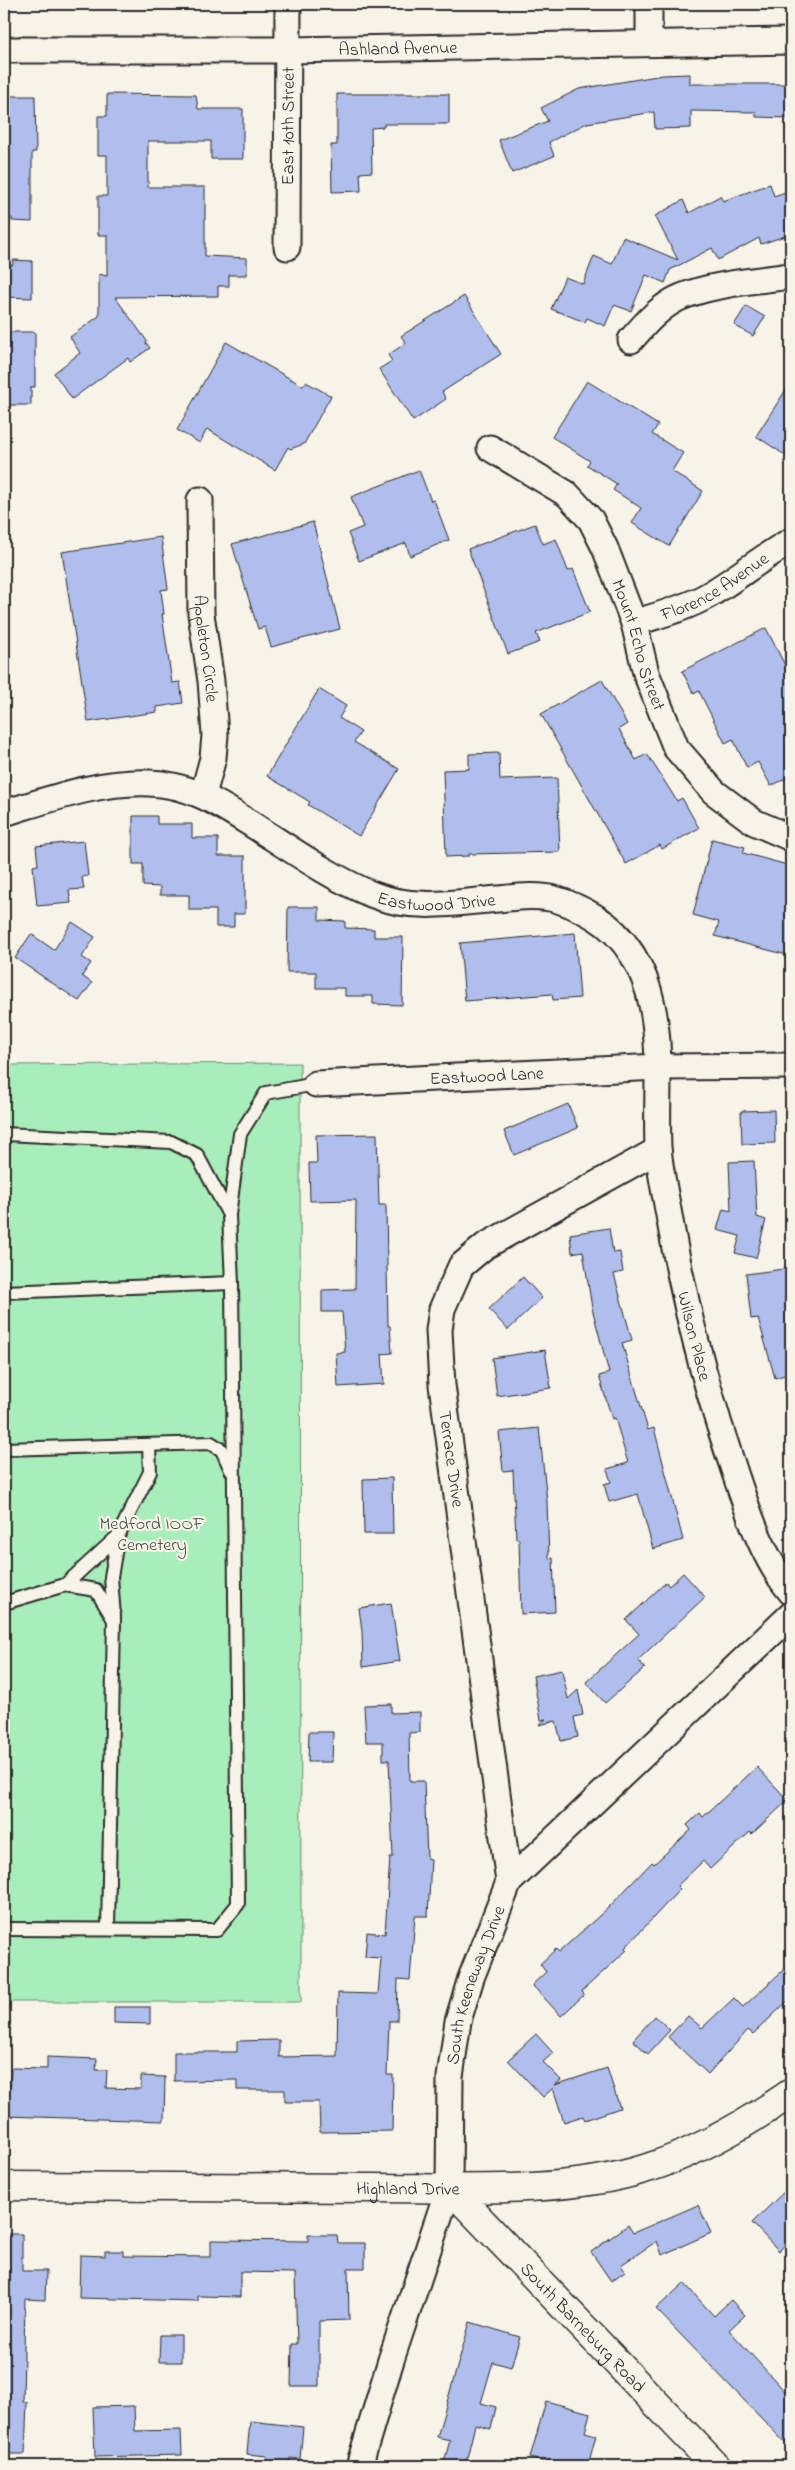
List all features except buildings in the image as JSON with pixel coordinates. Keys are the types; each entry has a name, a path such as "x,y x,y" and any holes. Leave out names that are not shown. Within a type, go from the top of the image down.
{"main road":[{"name":"Highland Drive","path":"4,2186 449,2188 556,2184 603,2179 644,2170 710,2142 753,2118 791,2093"},
{"name":"South Barneburg Road","path":"449,2188 716,2466"}],"street":[{"name":"East 10th Street","path":"287,247 288,4"},
{"path":"649,4 650,42"},
{"name":"Ashland Avenue","path":"4,50 288,50 650,42 791,41"},
{"path":"632,340 652,316 674,300 694,292 791,276"},
{"name":"Mount Echo Street","path":"490,448 567,494 591,520 605,548 634,623 646,673 676,748 714,792 754,822 791,838"},
{"name":"Appleton Circle","path":"200,500 201,614 211,681 215,735 213,758 203,794"},
{"name":"Florence Avenue","path":"634,623 680,608 706,596 767,554 791,541"},
{"name":"Eastwood Drive","path":"4,813 78,791 125,784 150,783 203,794 339,878 372,894 405,904 431,906 526,896 556,899 579,908 600,920 617,934 633,954 644,977 653,1007 658,1067"},
{"path":"658,1067 791,1066"},
{"name":"Eastwood Lane","path":"316,1084 658,1067"},
{"name":"Wilson Place","path":"658,1067 658,1150 677,1260 696,1347 718,1423 762,1542 791,1592"},
{"name":"Terrace Drive","path":"509,1882 442,1385 439,1330 442,1309 461,1266 485,1246 658,1150"},
{"name":"South Keeneway Drive","path":"359,2466 391,2360 449,2188 450,2077 458,2021 471,1978 509,1882 791,1615"}],"lane":[{"path":"4,1929 217,1930 238,1904 232,1283 229,1215 240,1134 266,1093 316,1084"},
{"path":"4,1134 171,1142 197,1155 229,1215"},
{"path":"4,1292 232,1283"},
{"path":"4,1449 211,1443 222,1450 233,1476"},
{"path":"108,1929 114,1620 111,1577 118,1536 150,1472 148,1444"},
{"path":"66,1585 118,1536"},
{"path":"4,1603 66,1585 96,1590 114,1620"}],"green space":[{"name":"Medford IOOF Cemetery","path":"300,1063 301,2002 4,2002 4,1065"}]}
